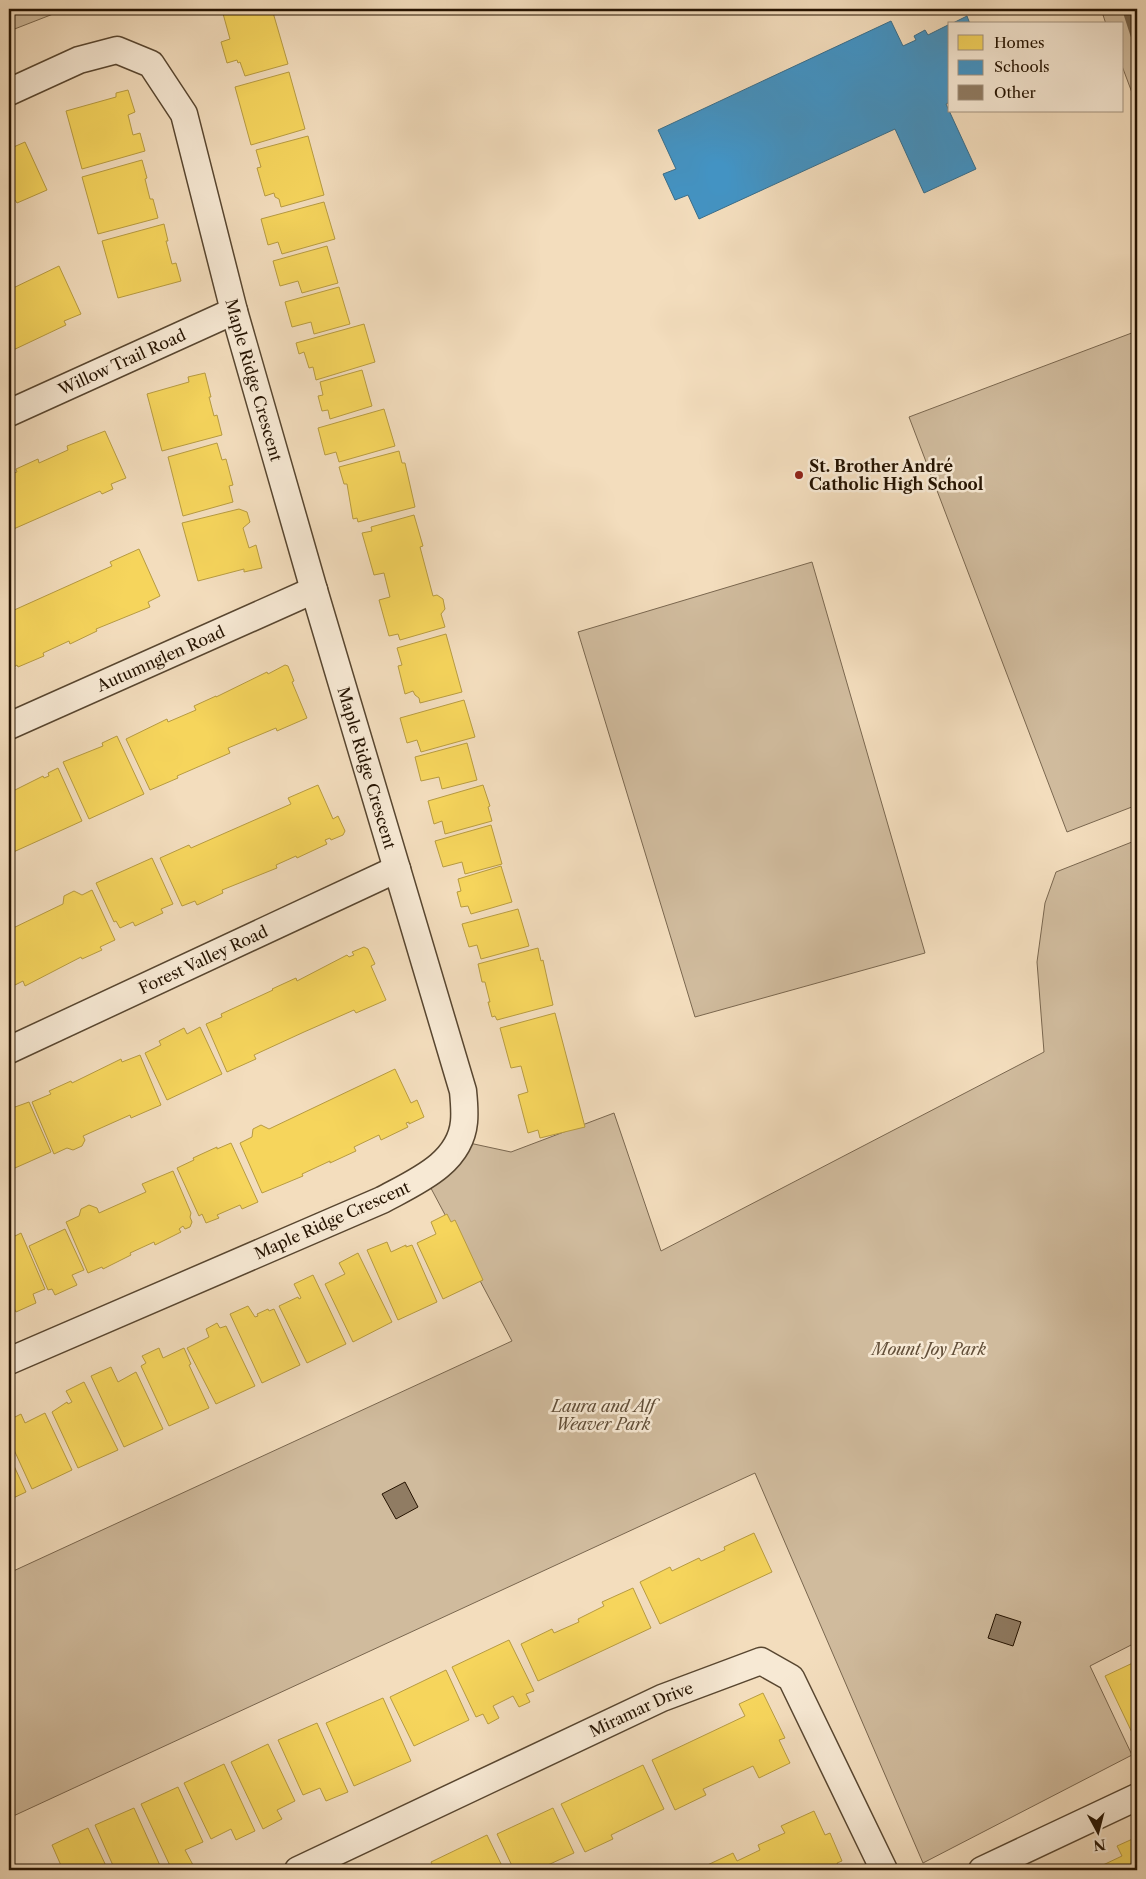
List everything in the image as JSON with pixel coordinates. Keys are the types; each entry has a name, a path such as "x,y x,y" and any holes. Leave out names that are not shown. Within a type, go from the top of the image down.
{"street":[{"name":"Maple Ridge Crescent","path":"9,92 79,60 117,50 152,64 184,114 234,311 314,590 464,1091 464,1122 460,1141 446,1160 425,1177 382,1200 9,1361"},
{"name":"Willow Trail Road","path":"9,413 234,311"},
{"name":"Autumnglen Road","path":"9,726 314,590"},
{"name":"Forest Valley Road","path":"9,1050 397,869"},
{"name":"Miramar Drive","path":"298,1870 662,1698 761,1661 791,1678 884,1870"},
{"path":"982,1870 1137,1797"}],"green space":[{"path":"9,9 66,9 12,30 9,20"},
{"path":"1101,9 1137,9 1137,106 1124,71 1124,22 1105,22"},
{"path":"1137,331 1137,805 1067,832 909,417"},
{"path":"812,562 925,953 695,1017 578,632"},
{"path":"1137,840 1137,1642 1090,1666 1132,1755 923,1863 755,1473 9,1818 9,1573 512,1341 425,1177 460,1141 511,1152 614,1113 661,1251 1044,1052 1037,962 1045,903 1056,872"}],"building: Homes":[{"path":"213,9 272,9 288,64 245,76 240,62 238,63 237,60 227,63 221,42 230,39 222,10 214,12"},
{"path":"289,72 305,129 251,145 235,87"},
{"path":"128,90 135,112 128,115 133,135 140,133 145,151 82,169 66,111 116,97 116,93"},
{"path":"308,136 324,195 281,207 279,199 275,197 274,193 265,196 257,168 261,167 256,150"},
{"path":"25,142 47,190 17,203 15,200 9,203 9,149"},
{"path":"142,160 150,199 153,199 158,218 98,234 82,177"},
{"path":"324,202 335,239 282,254 278,242 268,245 261,219"},
{"path":"164,224 172,264 176,263 181,281 118,298 102,241"},
{"path":"327,246 338,283 302,293 298,281 280,286 273,261"},
{"path":"59,266 81,314 64,321 66,325 9,352 9,290"},
{"path":"339,287 350,324 314,334 311,322 292,327 285,302"},
{"path":"364,324 375,362 316,380 313,367 309,368 304,352 299,354 296,343"},
{"path":"362,370 372,406 330,419 328,410 322,411 318,396 323,395 320,382"},
{"path":"205,373 214,416 217,415 222,435 162,451 147,394 189,382 188,377"},
{"path":"384,409 395,446 339,462 336,452 325,455 318,428"},
{"path":"105,431 126,478 111,484 113,489 102,494 100,491 9,531 9,475 17,472 16,469 38,459 39,463 68,450 67,446"},
{"path":"217,443 222,460 226,459 233,485 229,486 233,502 183,516 168,457"},
{"path":"399,451 402,463 405,463 415,507 358,522 357,518 353,519 347,484 344,484 339,467"},
{"path":"239,509 247,512 250,522 243,528 249,548 256,545 262,568 244,572 244,569 198,581 182,523"},
{"path":"414,515 423,546 420,547 433,596 437,595 443,599 445,609 441,614 445,627 400,640 398,634 389,636 379,600 390,597 384,573 374,575 362,533 372,531 371,527"},
{"path":"139,549 160,596 148,602 150,607 96,629 97,631 70,644 69,641 43,653 44,656 18,667 17,665 14,667 15,669 9,672 9,609 11,608 12,611 112,566 110,562"},
{"path":"446,634 462,692 420,703 419,698 413,691 405,694 398,666 402,665 397,648"},
{"path":"285,665 288,666 294,681 292,682 307,718 277,731 276,728 228,748 230,753 150,790 126,739 167,719 168,722 196,710 194,706"},
{"path":"464,700 475,737 421,752 417,740 407,743 400,718"},
{"path":"117,736 144,794 89,819 63,762 103,746 102,743"},
{"path":"467,743 477,780 442,789 439,777 421,781 415,757"},
{"path":"58,768 82,821 9,854 9,793 43,776 44,778 49,776 48,773"},
{"path":"318,785 333,819 338,816 345,831 343,835 331,840 330,838 325,840 327,844 297,858 296,856 276,865 277,868 222,890 223,893 197,905 195,901 182,906 160,858 189,845 191,848 291,804 288,798"},
{"path":"483,785 490,806 488,807 492,821 445,834 442,821 434,824 428,801"},
{"path":"491,825 502,864 465,874 462,862 443,867 435,841"},
{"path":"152,858 173,904 161,909 163,913 135,926 133,922 120,928 116,921 114,922 96,883"},
{"path":"501,866 512,902 471,914 468,906 461,907 457,892 461,891 458,879"},
{"path":"92,890 115,940 100,947 102,950 82,959 81,957 25,986 23,981 9,988 9,930 63,904 64,896 74,891 82,895"},
{"path":"518,909 529,946 481,959 477,945 469,947 462,924"},
{"path":"364,947 368,949 375,964 371,966 386,1000 356,1013 354,1010 304,1032 254,1055 256,1059 227,1072 206,1024 222,1017 221,1014 272,989 296,978 297,981 347,955 349,957 354,955 352,952"},
{"path":"538,948 541,961 543,960 553,1005 497,1020 495,1016 492,1017 485,982 482,982 478,964"},
{"path":"555,1013 585,1127 540,1138 538,1130 528,1133 518,1095 528,1092 521,1066 511,1068 500,1028"},
{"path":"200,1027 222,1074 167,1100 145,1053 161,1045 159,1041 184,1028 187,1034"},
{"path":"140,1055 161,1105 131,1118 130,1115 83,1136 85,1140 82,1146 73,1150 67,1148 54,1154 32,1102 51,1094 49,1091 71,1081 72,1083 121,1059 122,1062"},
{"path":"395,1069 411,1103 417,1100 424,1117 409,1124 409,1122 406,1123 408,1127 381,1140 379,1135 354,1147 356,1151 262,1193 240,1143 252,1137 253,1129 261,1125 269,1129"},
{"path":"12,1098 15,1107 29,1102 51,1152 15,1168 9,1153 9,1100"},
{"path":"231,1143 258,1202 242,1209 240,1205 217,1215 219,1218 206,1223 202,1214 199,1216 177,1168 194,1160 193,1158"},
{"path":"173,1171 191,1213 192,1222 190,1227 185,1229 183,1226 179,1229 181,1232 155,1245 154,1242 130,1253 131,1255 103,1269 102,1267 88,1273 66,1222 79,1216 81,1209 89,1205 97,1208 99,1213 146,1192 142,1184"},
{"path":"447,1214 451,1222 455,1220 483,1280 443,1299 417,1243 436,1234 431,1222"},
{"path":"65,1229 84,1270 72,1275 77,1285 55,1295 52,1289 48,1290 29,1246"},
{"path":"21,1233 45,1289 33,1294 36,1303 16,1312 12,1304 9,1305 9,1239"},
{"path":"387,1242 391,1252 406,1245 406,1247 412,1245 437,1302 398,1320 367,1250"},
{"path":"358,1253 392,1322 353,1342 325,1284 345,1274 339,1263"},
{"path":"313,1275 346,1344 307,1363 279,1306 298,1297 299,1299 301,1298 294,1284"},
{"path":"248,1306 255,1317 258,1316 257,1314 268,1309 269,1311 274,1309 300,1365 262,1383 230,1314"},
{"path":"217,1323 220,1328 226,1326 255,1386 216,1404 187,1348 209,1337 206,1329"},
{"path":"159,1348 163,1358 184,1348 191,1364 189,1365 209,1408 169,1426 141,1366 146,1363 142,1356"},
{"path":"111,1367 118,1382 136,1372 163,1429 124,1447 91,1376"},
{"path":"84,1382 118,1450 78,1468 52,1412 67,1402 68,1404 72,1402 66,1391"},
{"path":"45,1413 72,1470 32,1489 9,1439 9,1420 21,1414 25,1423"},
{"path":"9,1455 26,1492 9,1500"},
{"path":"754,1533 772,1572 660,1624 640,1582 670,1567 672,1571 699,1558 701,1561 725,1550 724,1547"},
{"path":"633,1588 651,1628 538,1681 521,1644 552,1629 554,1633 579,1622 578,1619 604,1606 602,1602"},
{"path":"509,1640 534,1691 526,1694 530,1702 519,1707 513,1696 493,1706 499,1718 488,1724 483,1714 476,1717 452,1667"},
{"path":"1137,1661 1137,1743 1105,1676"},
{"path":"446,1670 469,1720 414,1746 390,1697"},
{"path":"763,1693 785,1738 779,1740 790,1763 759,1778 753,1766 703,1789 706,1795 675,1810 652,1760 745,1716 739,1704"},
{"path":"383,1698 411,1761 354,1786 326,1723"},
{"path":"317,1723 348,1792 326,1801 320,1788 303,1795 278,1740"},
{"path":"268,1744 295,1801 277,1810 282,1819 263,1829 231,1762"},
{"path":"224,1764 255,1831 236,1840 231,1829 211,1839 184,1783"},
{"path":"643,1765 664,1809 611,1835 613,1839 585,1852 561,1804"},
{"path":"178,1787 203,1842 185,1850 193,1865 182,1870 172,1870 141,1804"},
{"path":"134,1808 162,1870 115,1870 95,1825"},
{"path":"553,1808 574,1853 537,1870 514,1870 497,1834"},
{"path":"814,1811 825,1835 830,1833 842,1861 837,1863 840,1870 703,1870 701,1868 733,1853 737,1861 760,1850 758,1845 785,1833 781,1826"},
{"path":"88,1828 108,1870 63,1870 52,1845"},
{"path":"487,1835 504,1870 435,1870 431,1862"},
{"path":"1137,1837 1137,1870 1105,1870 1103,1865 1122,1856 1117,1846"},
{"path":"426,1865 428,1870 415,1870"}],"building: Schools":[{"path":"967,16 969,22 955,22"},
{"path":"891,21 903,46 916,40 914,36 925,30 928,35 948,25 948,103 946,104 948,112 950,112 976,169 924,193 895,129 699,219 688,195 675,200 663,174 676,169 658,130"}],"building: Other":[{"path":"405,1482 418,1507 396,1519 382,1494"},
{"path":"996,1614 1021,1622 1013,1646 988,1638"}],"waterway":[{"path":"1126,9 1137,43"}],"place":[{"name":"St. Brother André Catholic High School","path":"799,475"}],"park label":[{"name":"Mount Joy Park","path":"929,1349"},
{"name":"Laura and Alf Weaver Park","path":"603,1415"}]}
